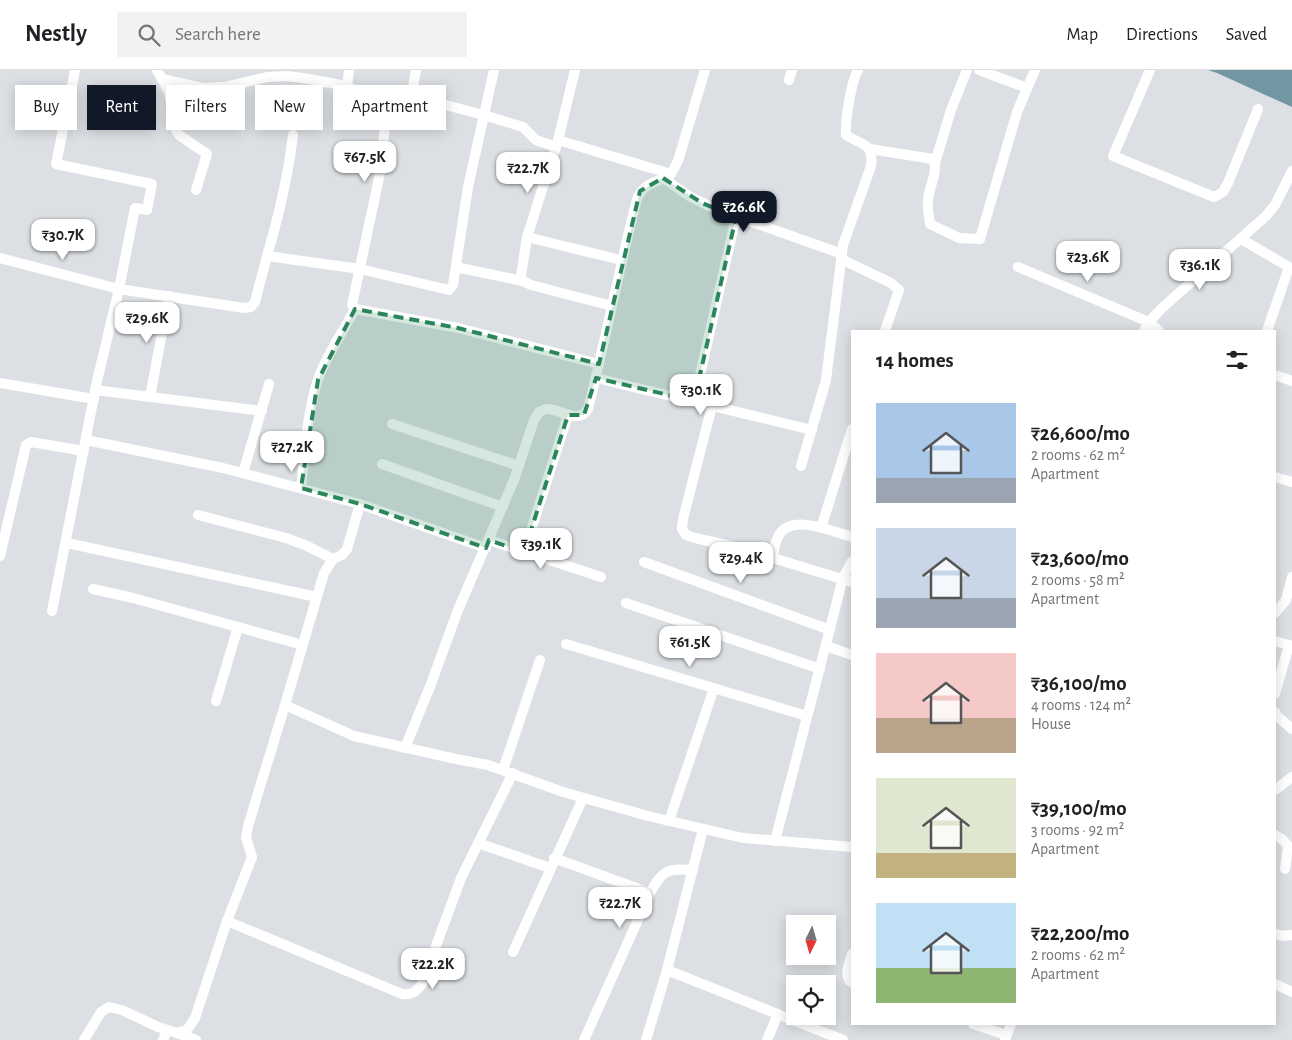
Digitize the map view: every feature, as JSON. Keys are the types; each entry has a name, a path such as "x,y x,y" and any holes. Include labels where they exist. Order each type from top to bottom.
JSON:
{"street":[{"path":"52,611 67,543 94,395 119,289 135,208 147,210 152,184 56,164 75,70"},
{"path":"347,85 349,70"},
{"path":"413,85 416,70"},
{"path":"267,256 360,269 449,290 453,284 468,187 494,70"},
{"path":"523,281 521,276 527,238 557,144 575,70"},
{"path":"405,748 458,610 503,507 534,420 539,412 547,409 579,417 584,415 588,409 621,260 640,191 645,186 667,176 678,161 705,70"},
{"path":"858,70 845,126 846,135 870,149 933,159 935,163"},
{"path":"967,70 951,110 935,163 928,200 930,224 959,238 980,239 1017,112 1035,70"},
{"path":"979,70 1027,88"},
{"path":"1150,70 1113,156 1214,197 1223,192 1228,184 1258,109"},
{"path":"160,75 203,88 224,87 276,73 341,85"},
{"path":"160,75 172,103 176,130 179,135 207,154 196,190"},
{"path":"446,105 523,127 536,140 557,144 667,176 702,203 841,257 891,283 898,290 885,330"},
{"path":"355,309 352,305 380,173 385,130"},
{"path":"0,258 119,289 244,308 251,307 255,302 280,213 288,175 293,135"},
{"path":"801,466 826,380 841,257 845,239 871,166 873,155 870,149"},
{"path":"1018,266 1146,327 1162,308 1266,216 1275,205 1292,171"},
{"path":"694,402 736,217"},
{"path":"527,238 621,260"},
{"path":"1241,239 1289,267 1267,330"},
{"path":"456,267 523,281 612,306"},
{"path":"150,397 169,296"},
{"path":"355,309 458,328 599,364"},
{"path":"301,488 309,424 318,380 328,355 355,309"},
{"path":"1276,375 1292,381"},
{"path":"596,378 812,430"},
{"path":"0,383 94,395 150,397 262,411"},
{"path":"243,473 270,384"},
{"path":"712,406 683,519 682,528 686,535 740,548 848,580"},
{"path":"524,552 568,414"},
{"path":"392,424 519,466"},
{"path":"820,528 851,432"},
{"path":"0,556 26,445 31,442 85,445 243,473 360,504 488,544 524,552 601,577"},
{"path":"382,464 503,507"},
{"path":"1276,476 1292,482"},
{"path":"163,1040 172,1032 187,1030 195,1018 227,921 252,857 246,838 248,826 324,573 333,559 342,555 347,549 360,504"},
{"path":"198,515 286,538 333,559"},
{"path":"772,558 779,535 785,528 798,524 807,524 851,537"},
{"path":"67,543 317,597"},
{"path":"644,562 830,630"},
{"path":"775,841 830,630 848,580 851,566"},
{"path":"1276,612 1286,600 1292,576"},
{"path":"93,589 133,598 303,645"},
{"path":"626,602 820,669"},
{"path":"216,700 238,627"},
{"path":"1276,641 1289,645 1276,690"},
{"path":"566,644 807,716"},
{"path":"826,646 851,655"},
{"path":"227,921 402,994 409,995 416,992 422,984 461,878 508,771 540,660"},
{"path":"669,821 714,688"},
{"path":"285,705 354,736 456,760 488,765 583,798 669,821 743,838 851,847"},
{"path":"1276,715 1292,729"},
{"path":"1276,789 1292,777"},
{"path":"513,952 583,798"},
{"path":"646,1040 667,970 703,829"},
{"path":"1276,836 1288,846 1285,869"},
{"path":"478,843 650,893"},
{"path":"584,1040 658,879 665,872 674,868 694,870"},
{"path":"1276,934 1284,936 1292,934"},
{"path":"851,958 847,973 848,980 851,982"},
{"path":"667,970 843,1040"},
{"path":"1276,984 1292,992"},
{"path":"84,1040 101,1012 110,1007 196,1040"},
{"path":"767,1040 778,1014"},
{"path":"975,1025 1006,1038 1011,1025"}],"highlighted area":[{"path":"663,178 702,203 736,217 694,401 596,378 584,415 568,415 524,552 489,540 486,548 360,504 301,488 318,380 355,309 458,328 599,364 640,191"}],"water":[{"path":"1208,70 1292,70 1292,107 1217,73"}]}
